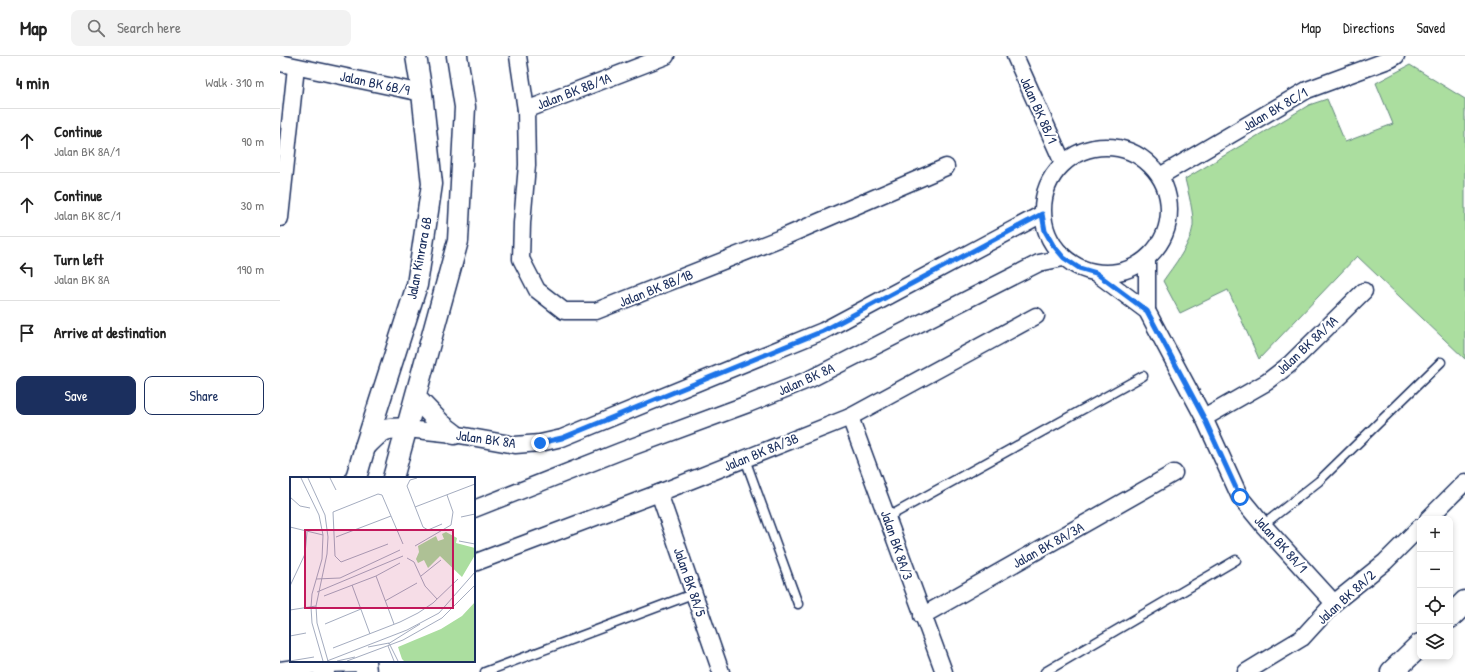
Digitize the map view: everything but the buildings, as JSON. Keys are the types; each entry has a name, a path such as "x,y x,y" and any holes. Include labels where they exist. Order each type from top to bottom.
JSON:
{"main road":[{"path":"1453,614 1465,602"},
{"path":"1392,672 1417,648"}],"street":[{"name":"Jalan Kinrara 6B","path":"356,477 417,285 432,184 422,93 416,56"},
{"path":"393,477 458,240 465,107 457,56"},
{"path":"518,56 526,110"},
{"name":"Jalan BK 8B/1A","path":"526,110 666,56"},
{"name":"Jalan BK 8B/1","path":"1015,56 1063,163"},
{"name":"Jalan BK 8C/1","path":"1160,176 1307,90 1396,56"},
{"name":"Jalan BK 6B/9","path":"280,63 422,93"},
{"path":"280,218 296,67"},
{"name":"Jalan BK 8B/1B","path":"526,110 527,165 522,222 521,260 537,290 564,310 596,311 786,236 946,167"},
{"path":"1115,147 1141,157 1160,176 1168,193 1170,211 1167,229 1159,245 1147,259 1132,269 1114,273 1096,273 1079,268 1064,258 1053,245 1045,231 1042,214 1046,187 1053,174 1063,163 1087,149 1115,147"},
{"name":"Jalan BK 8A","path":"407,428 454,434 515,445 540,443 562,438 823,331 1042,214"},
{"name":"Jalan BK 8A","path":"475,509 810,379 1039,263 1064,258"},
{"name":"Jalan BK 8A/1","path":"1147,259 1147,311"},
{"name":"Jalan BK 8A/1","path":"1096,273 1147,311 1204,418 1240,497 1263,525 1334,604"},
{"name":"Jalan BK 8A/1A","path":"1204,418 1267,382 1290,364 1364,291"},
{"name":"Jalan BK 8A/3B","path":"475,563 658,493 850,417 1036,316"},
{"path":"416,398 441,424 454,434"},
{"name":"Jalan BK 8A/3","path":"850,417 888,517 922,616 944,672"},
{"path":"365,446 378,433 384,430 393,428 407,428"},
{"name":"Jalan BK 8A/3A","path":"922,616 1174,473"},
{"path":"1431,516 1465,482"},
{"name":"Jalan BK 8A/5","path":"658,493 695,593 721,672"},
{"name":"Jalan BK 8A/2","path":"1246,672 1302,638 1334,604 1385,562 1417,530"},
{"path":"280,670 324,666 365,665"}],"lane":[{"path":"1263,525 1319,480 1441,362"},
{"path":"888,517 1143,376"},
{"path":"745,459 798,604"},
{"path":"1045,672 1236,560"},
{"path":"485,672 695,593"}],"green space":[{"path":"1410,65 1465,99 1465,359 1357,256 1259,359 1228,290 1180,313 1163,281 1177,262 1189,241 1193,226 1192,209 1185,179 1309,105 1327,99 1345,142 1393,124 1376,83"}],"route":[{"path":"540,443 562,438 823,331 1042,214 1045,231 1053,245 1064,258 1079,268 1096,273 1147,311 1204,418 1240,497"}]}
